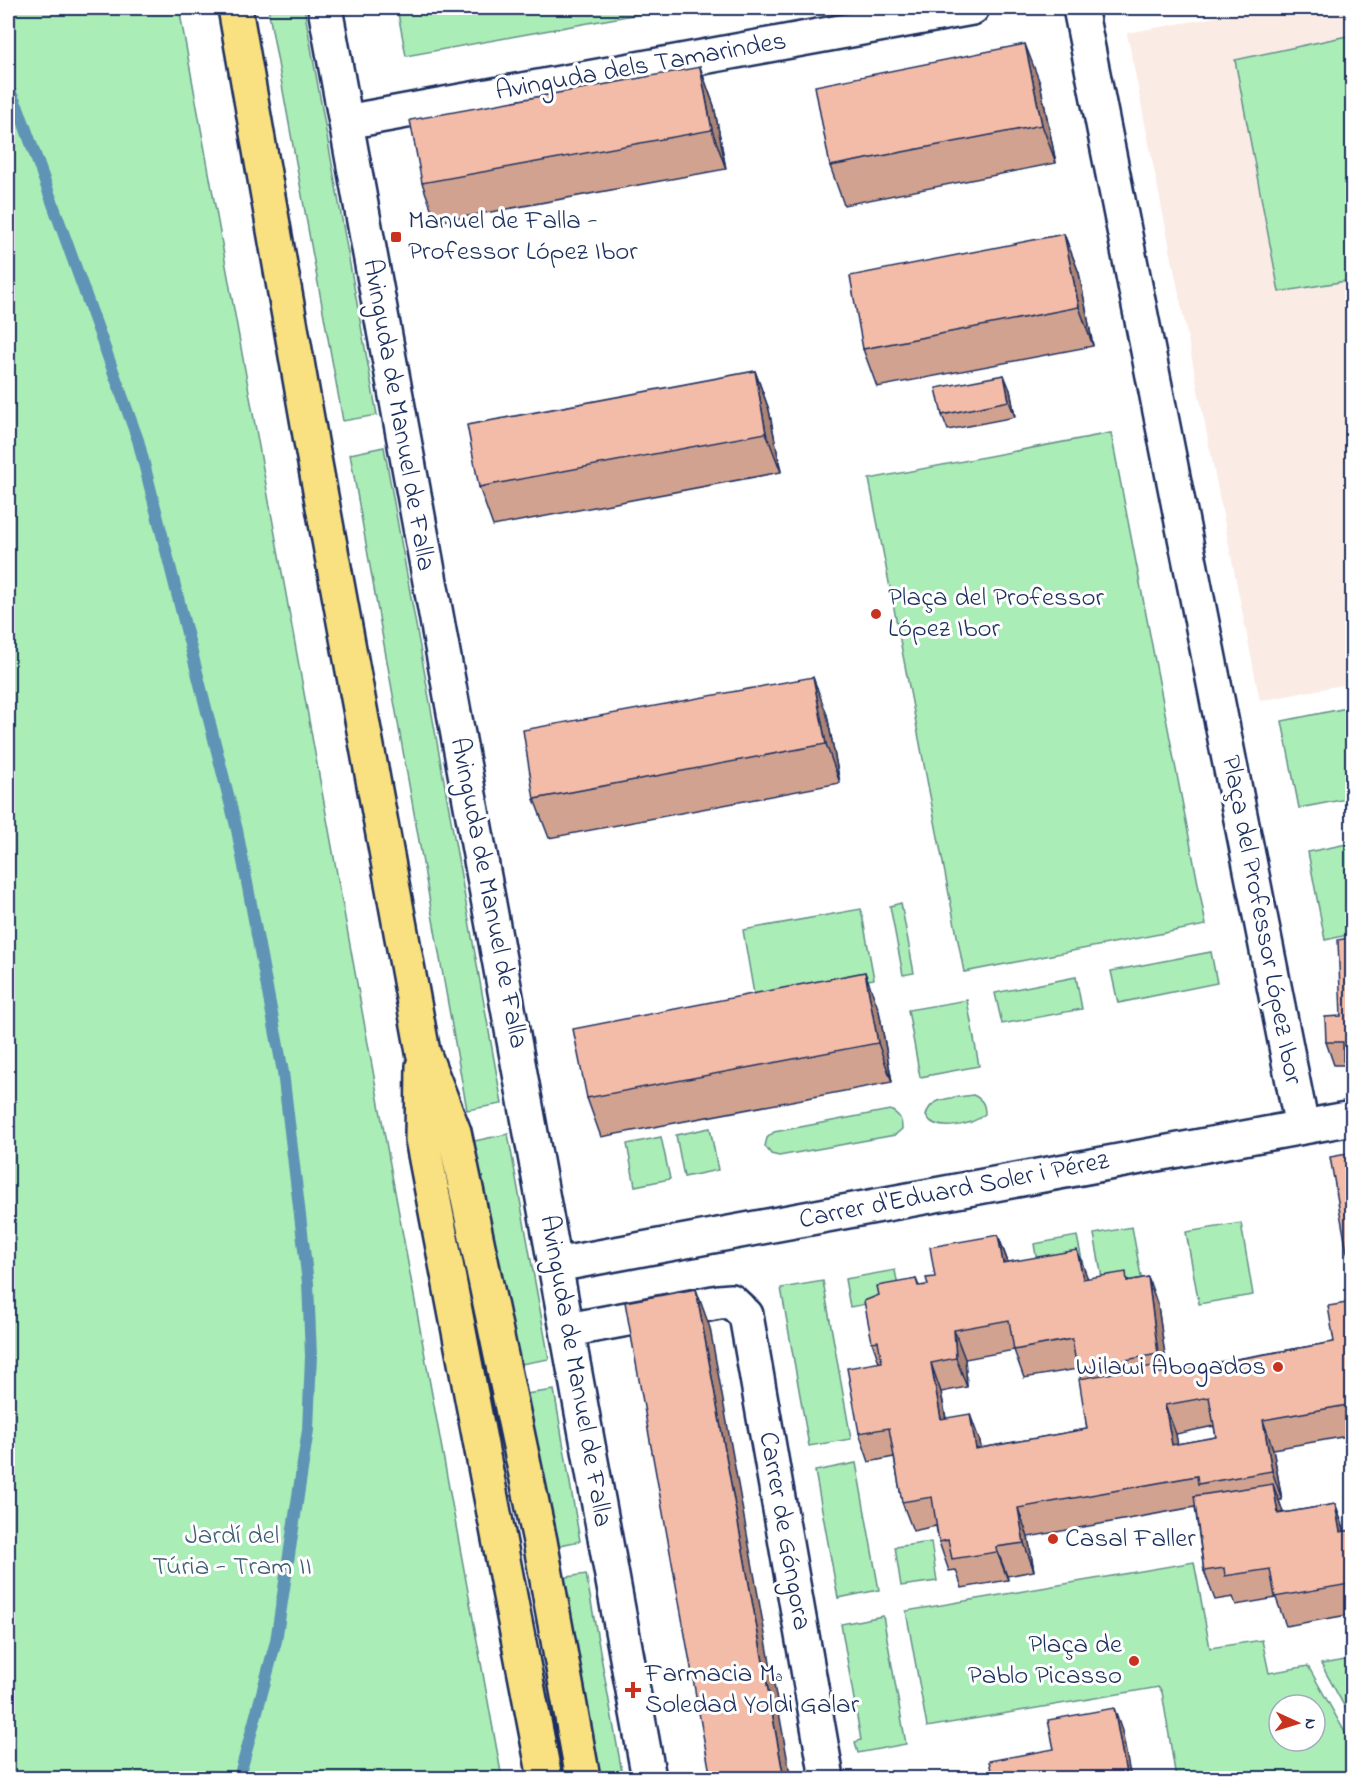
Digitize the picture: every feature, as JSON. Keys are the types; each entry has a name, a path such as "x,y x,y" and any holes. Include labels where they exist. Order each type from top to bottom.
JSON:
{"main road":[{"path":"235,8 312,447 423,1052 454,1132 540,1541 583,1779"},
{"path":"423,1052 422,1139 544,1779"}],"street":[{"name":"Avinguda de Manuel de Falla","path":"325,8 391,382 556,1265 649,1779"},
{"name":"Avinguda dels Tamarindes","path":"346,123 972,8"},
{"name":"Plaça del Professor López Ibor","path":"1080,8 1302,1127"},
{"name":"Carrer d'Eduard Soler i Pérez","path":"556,1265 1353,1118"},
{"name":"Carrer de Góngora","path":"568,1330 719,1302 731,1301 746,1315 827,1779"}],"shaded area":[{"path":"1266,8 1352,8 1352,683 1260,701 1127,33"}],"green space":[{"name":"Jardí del Túria - Tram II","path":"8,8 179,8 502,1778 8,1778"},
{"path":"268,8 304,8 377,415 343,421"},
{"path":"397,8 672,8 406,56"},
{"path":"1352,35 1352,280 1279,292 1235,60"},
{"path":"1111,433 1206,925 964,972 869,479"},
{"path":"384,447 502,1104 467,1110 350,454"},
{"path":"1352,707 1352,798 1299,808 1282,721"},
{"path":"1352,843 1352,934 1325,940 1308,852"},
{"path":"901,903 914,973 903,975 890,906"},
{"path":"861,909 874,979 755,1000 743,930"},
{"path":"1211,952 1217,983 1118,1003 1111,971"},
{"path":"1076,977 1082,1009 1002,1024 995,993"},
{"path":"967,1000 979,1066 920,1077 908,1010"},
{"path":"973,1095 982,1102 985,1114 971,1122 954,1126 937,1125 926,1116 928,1109 938,1101"},
{"path":"890,1110 898,1115 901,1122 902,1129 895,1135 779,1156 771,1154 765,1146 767,1138 774,1132"},
{"path":"710,1128 718,1170 684,1177 676,1135"},
{"path":"508,1134 549,1359 516,1365 474,1141"},
{"path":"661,1137 670,1179 635,1186 627,1144"},
{"path":"1241,1223 1253,1295 1199,1304 1186,1232"},
{"path":"1132,1227 1142,1282 1104,1289 1094,1234"},
{"path":"1077,1236 1083,1265 1039,1273 1034,1244"},
{"path":"895,1270 900,1298 850,1307 845,1279"},
{"path":"823,1281 851,1439 809,1446 781,1288"},
{"path":"554,1390 580,1541 555,1546 519,1395"},
{"path":"856,1463 879,1590 838,1598 815,1471"},
{"path":"931,1542 937,1581 901,1586 895,1547"},
{"path":"1194,1562 1210,1648 1262,1640 1269,1673 1308,1666 1323,1693 1267,1693 1267,1753 1327,1753 1327,1700 1352,1745 1352,1778 1176,1778 1162,1692 1159,1687 927,1727 906,1611"},
{"path":"586,1574 623,1778 596,1778 560,1578"},
{"path":"883,1616 906,1744 858,1753 855,1742 861,1740 841,1624"},
{"path":"1352,1659 1352,1720 1321,1664"}],"building":[{"path":"1025,44 1042,125 830,166 815,86"},
{"path":"700,67 712,130 422,183 410,120"},
{"path":"1064,234 1079,307 863,349 850,276"},
{"path":"755,371 766,433 479,487 467,425"},
{"path":"1004,375 1009,401 942,415 936,388"},
{"path":"813,677 826,744 534,799 523,730"},
{"path":"1353,937 1353,1060 1343,1061 1343,1042 1326,1042 1325,1017 1341,1016 1338,940"},
{"path":"865,972 878,1043 587,1098 573,1029"},
{"path":"1353,1153 1353,1251 1347,1252 1330,1157"},
{"path":"998,1235 1003,1263 1077,1250 1083,1279 1126,1272 1127,1281 1148,1277 1158,1354 1077,1369 1072,1339 1014,1350 1009,1320 954,1330 956,1358 931,1363 941,1419 970,1414 976,1449 1087,1429 1079,1379 1153,1366 1154,1374 1334,1342 1328,1306 1353,1302 1353,1404 1263,1420 1272,1471 1198,1484 1197,1476 1018,1508 1024,1543 996,1547 997,1552 952,1559 948,1540 939,1542 932,1497 902,1502 889,1428 859,1433 847,1368 882,1362 878,1341 872,1342 864,1301 879,1295 877,1286 916,1279 918,1286 928,1285 926,1278 935,1277 930,1247","holes":["1209,1397 1216,1437 1172,1445 1165,1405"]},
{"path":"696,1289 784,1779 711,1779 625,1302"},
{"path":"1273,1484 1278,1514 1335,1504 1340,1532 1353,1530 1353,1603 1349,1584 1275,1597 1270,1569 1225,1576 1224,1568 1204,1571 1194,1496"},
{"path":"1114,1708 1127,1779 993,1779 989,1761 1054,1749 1048,1720"}],"waterway":[{"path":"8,87 19,110 138,440 237,830 283,1072 308,1283 311,1356 308,1430 276,1641 239,1778"}],"place":[{"name":"Manuel de Falla - Professor López Ibor","path":"396,237"},
{"name":"Plaça del Professor López Ibor","path":"876,614"},
{"name":"Wilawi Abogados","path":"1278,1367"},
{"name":"Casal Faller","path":"1053,1539"},
{"name":"Plaça de Pablo Picasso","path":"1134,1661"},
{"name":"Farmacia Mª Soledad Yoldi Galar","path":"633,1690"}]}
